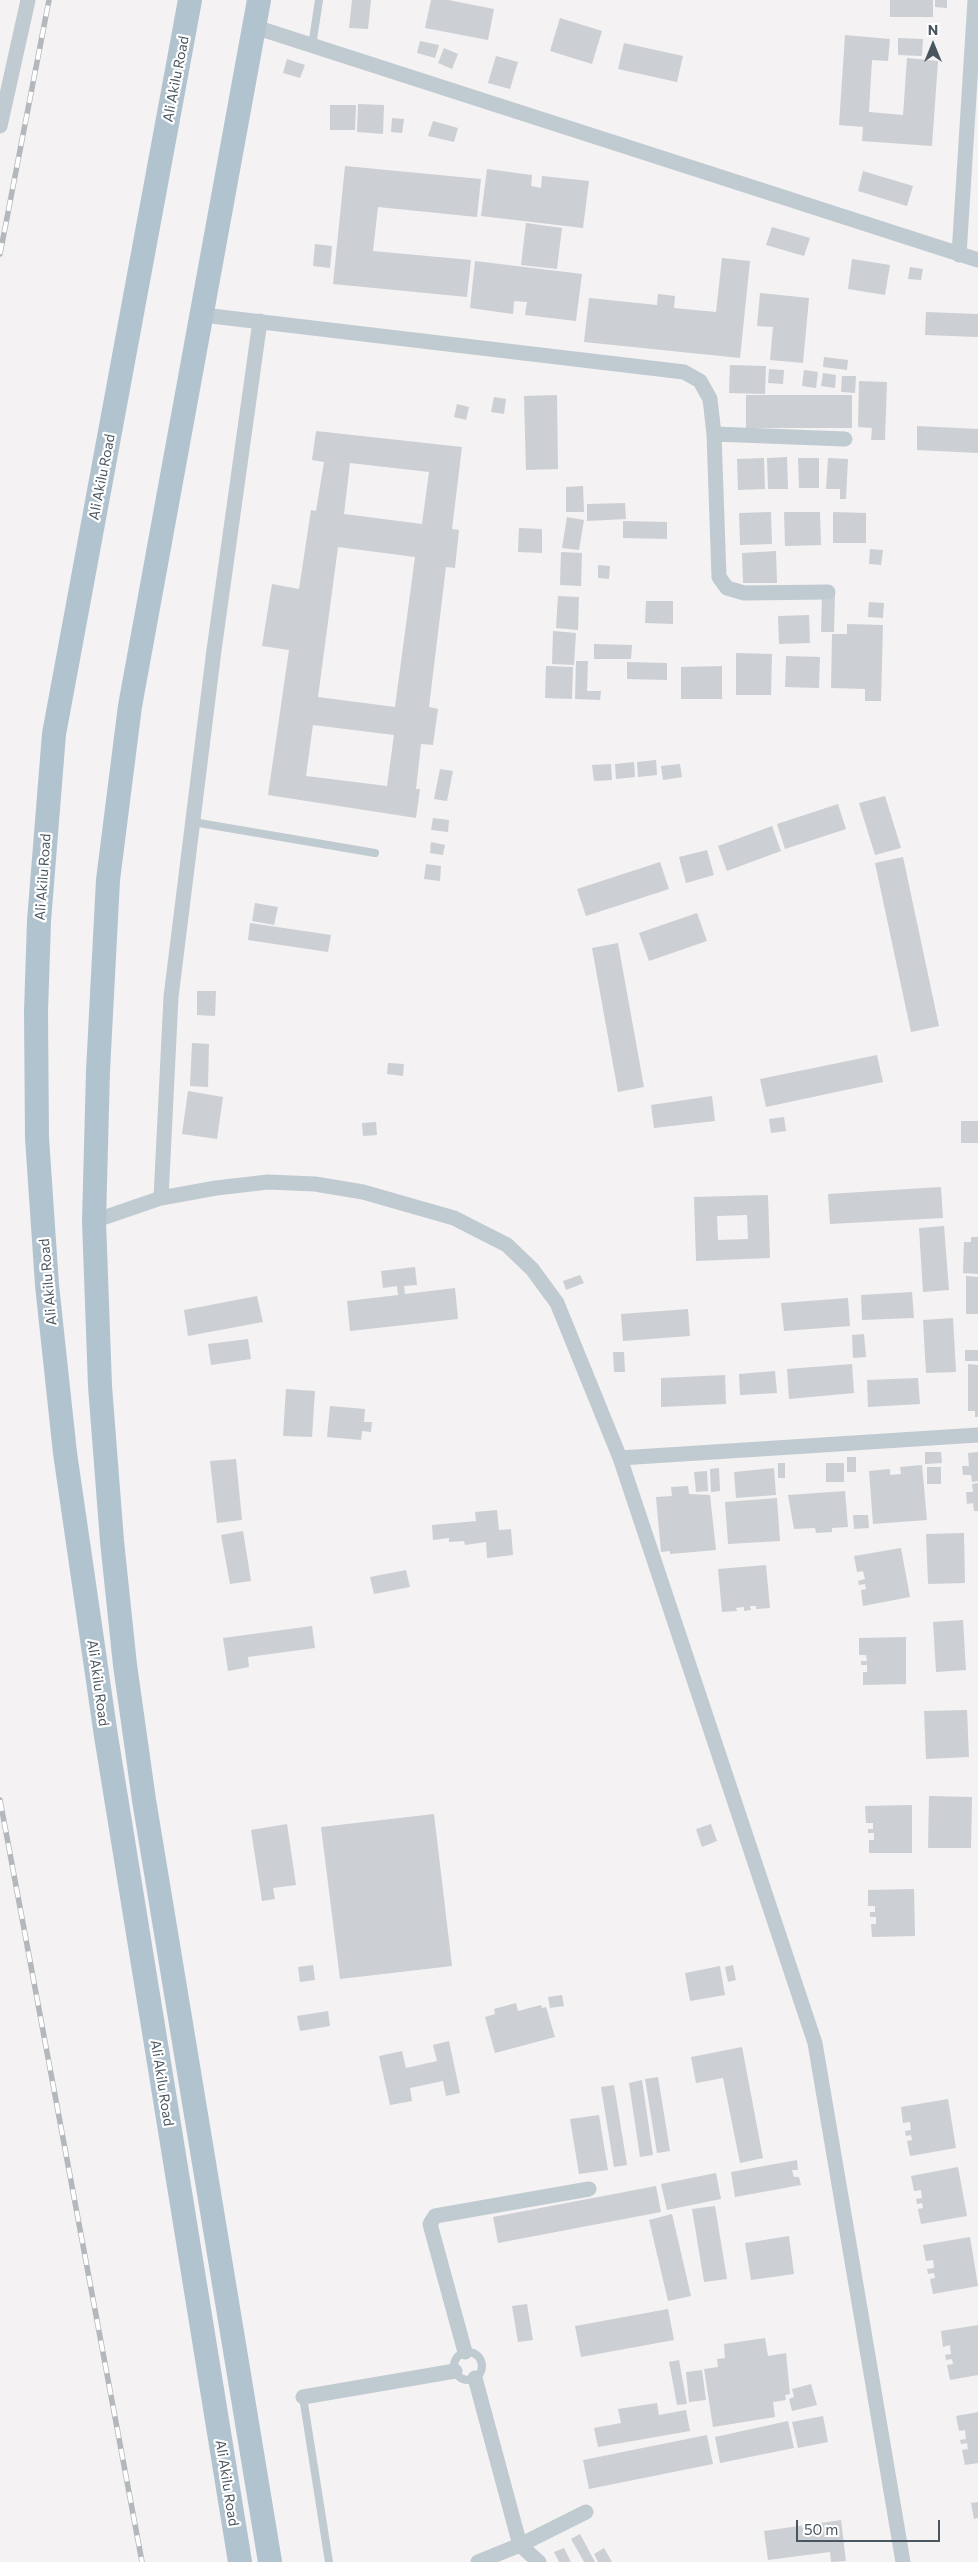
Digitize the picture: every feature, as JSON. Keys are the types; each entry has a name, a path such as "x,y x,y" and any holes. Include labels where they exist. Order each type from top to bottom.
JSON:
{"main road":[{"name":"Ali Akilu Road","path":"190,0 54,734 40,921 36,1012 37,1138 47,1285 67,1473 106,1736 240,2562"},
{"name":"Ali Akilu Road","path":"259,0 203,315 130,706 110,870 98,1071 94,1221 100,1386 112,1541 125,1664 144,1800 270,2562"}],"street":[{"path":"0,126 28,0"},
{"path":"959,255 973,124 975,0"},
{"path":"255,27 978,260"},
{"path":"203,315 684,372 700,381 710,399 714,434 719,578 727,588 744,593 828,592"},
{"path":"161,1198 171,998 214,650 260,321"},
{"path":"714,434 845,439"},
{"path":"94,1221 161,1198 216,1188 268,1182 315,1184 363,1192 454,1218 507,1245 532,1269 557,1303 620,1458 815,2043 904,2562"},
{"path":"620,1458 978,1435"},
{"path":"466,2352 430,2224 435,2216 589,2189"},
{"path":"303,2397 455,2370"},
{"path":"474,2378 520,2545 539,2562"},
{"path":"478,2562 520,2545 586,2512"}],"lane":[{"path":"312,46 319,0"},
{"path":"193,822 375,853"},
{"path":"466,2352 473,2353 480,2358 482,2365 480,2373 474,2378 467,2380 460,2377 455,2370 454,2363 458,2356 466,2352"},
{"path":"303,2397 328,2562"}],"building":[{"path":"352,0 371,0 368,29 349,28"},
{"path":"431,0 448,0 494,9 488,40 425,28"},
{"path":"890,0 933,0 933,17 890,17"},
{"path":"935,0 947,0 947,8 935,7"},
{"path":"560,18 602,31 592,64 550,51"},
{"path":"845,35 890,39 888,61 872,60 869,112 903,115 907,58 938,61 932,146 862,141 863,127 839,125"},
{"path":"898,38 923,39 922,56 898,55"},
{"path":"420,41 439,45 435,58 417,53"},
{"path":"624,43 683,56 677,82 618,69"},
{"path":"444,48 458,54 452,69 438,63"},
{"path":"496,56 518,62 510,89 488,83"},
{"path":"287,59 305,65 300,78 283,73"},
{"path":"358,104 384,105 383,134 357,132"},
{"path":"330,105 356,105 355,130 330,130"},
{"path":"392,118 404,119 402,133 391,132"},
{"path":"433,121 458,128 454,142 428,136"},
{"path":"345,166 481,179 477,217 378,207 373,251 471,260 467,297 333,284"},
{"path":"487,169 532,175 531,186 541,188 542,176 589,181 583,228 481,216"},
{"path":"863,171 913,186 907,206 858,191"},
{"path":"526,223 562,228 557,269 521,265"},
{"path":"772,227 810,238 804,256 766,245"},
{"path":"315,244 332,246 330,268 313,266"},
{"path":"722,258 750,261 740,358 584,342 589,298 657,305 658,294 675,296 674,308 716,312"},
{"path":"852,259 890,265 885,295 848,289"},
{"path":"475,261 582,274 576,321 525,315 527,302 514,301 513,314 470,308"},
{"path":"910,267 923,269 921,280 908,279"},
{"path":"760,293 809,298 803,363 770,360 773,327 757,326"},
{"path":"926,312 978,314 978,337 925,335"},
{"path":"824,357 848,360 847,370 823,367"},
{"path":"730,365 766,366 765,394 729,393"},
{"path":"769,369 784,370 783,384 768,383"},
{"path":"804,370 818,372 816,388 802,386"},
{"path":"823,373 836,375 835,388 821,386"},
{"path":"842,376 856,376 855,393 841,392"},
{"path":"859,381 887,382 885,440 871,440 872,428 858,427"},
{"path":"557,395 558,469 526,470 524,396"},
{"path":"746,395 852,395 852,428 746,428"},
{"path":"494,397 506,399 504,414 491,412"},
{"path":"457,404 469,407 466,420 454,417"},
{"path":"917,426 978,429 978,453 917,450"},
{"path":"316,431 462,447 452,529 459,530 455,568 446,567 429,707 438,709 433,745 421,744 416,789 420,789 416,818 268,795 289,650 262,646 272,584 299,589 311,510 316,511 324,462 312,460","holes":["350,463 429,472 422,524 344,514","338,547 415,557 395,707 318,697","313,725 394,735 387,786 306,776"]},
{"path":"787,457 788,489 768,489 767,458"},
{"path":"764,458 765,489 738,490 737,459"},
{"path":"798,458 819,458 819,488 799,488"},
{"path":"828,458 848,459 846,499 840,499 840,489 826,489"},
{"path":"583,486 584,512 566,512 566,487"},
{"path":"625,503 626,519 587,521 587,504"},
{"path":"771,512 772,544 740,545 739,513"},
{"path":"784,512 820,512 821,545 785,546"},
{"path":"833,512 866,513 866,543 833,543"},
{"path":"567,517 584,520 579,550 562,548"},
{"path":"623,521 667,522 667,539 623,538"},
{"path":"519,528 542,529 542,553 518,552"},
{"path":"870,549 883,550 881,565 869,564"},
{"path":"776,551 777,583 743,583 742,553"},
{"path":"561,552 582,553 581,586 560,585"},
{"path":"598,565 610,566 609,579 598,578"},
{"path":"822,595 835,595 834,632 821,632"},
{"path":"558,596 579,597 578,630 556,628"},
{"path":"646,601 673,601 673,624 645,623"},
{"path":"869,602 884,603 883,618 868,617"},
{"path":"809,615 810,643 779,644 778,616"},
{"path":"847,624 883,625 881,701 865,701 865,689 831,688 832,634 847,634"},
{"path":"553,631 576,633 574,665 552,664"},
{"path":"594,644 632,645 631,659 594,659"},
{"path":"736,653 772,654 771,695 736,695"},
{"path":"786,656 820,657 819,688 785,687"},
{"path":"576,661 588,661 587,691 601,691 600,700 575,699"},
{"path":"627,662 667,663 667,680 627,679"},
{"path":"546,666 573,667 572,699 545,698"},
{"path":"722,666 722,699 681,699 681,667"},
{"path":"656,760 657,775 638,777 637,762"},
{"path":"634,762 635,777 616,779 615,764"},
{"path":"611,764 612,780 594,781 592,765"},
{"path":"680,764 682,777 663,780 661,766"},
{"path":"440,769 453,771 447,801 434,799"},
{"path":"885,796 901,848 875,855 859,803"},
{"path":"838,804 846,829 785,849 777,824"},
{"path":"433,818 449,820 448,832 431,830"},
{"path":"772,826 781,851 727,871 718,846"},
{"path":"431,842 445,845 443,855 430,853"},
{"path":"707,850 714,875 686,883 679,857"},
{"path":"903,857 939,1026 911,1032 875,863"},
{"path":"660,862 669,889 586,916 577,889"},
{"path":"426,864 441,866 440,881 424,879"},
{"path":"255,903 278,907 274,925 252,921"},
{"path":"697,913 707,941 649,961 639,933"},
{"path":"250,923 331,935 328,952 248,940"},
{"path":"618,943 644,1087 618,1092 592,948"},
{"path":"197,991 216,991 215,1016 197,1015"},
{"path":"192,1043 209,1044 208,1087 190,1086"},
{"path":"877,1055 883,1082 766,1107 760,1079"},
{"path":"388,1063 404,1064 403,1076 387,1074"},
{"path":"188,1091 223,1097 217,1139 182,1134"},
{"path":"712,1096 715,1121 654,1128 651,1105"},
{"path":"784,1117 786,1131 771,1133 769,1119"},
{"path":"961,1121 978,1121 978,1143 961,1143"},
{"path":"376,1122 377,1135 363,1136 362,1123"},
{"path":"941,1187 943,1218 830,1224 828,1194"},
{"path":"768,1195 770,1258 696,1261 694,1197","holes":["747,1215 748,1239 718,1240 717,1216"]},
{"path":"944,1226 949,1290 923,1292 919,1228"},
{"path":"971,1237 978,1237 978,1274 963,1273 964,1242 971,1242"},
{"path":"415,1267 417,1285 404,1286 405,1294 455,1288 458,1319 350,1331 347,1301 398,1295 397,1286 383,1288 381,1271"},
{"path":"580,1275 584,1283 566,1290 563,1281"},
{"path":"966,1276 978,1277 978,1314 966,1314"},
{"path":"912,1292 914,1318 862,1320 861,1295"},
{"path":"257,1296 263,1322 188,1336 184,1310"},
{"path":"848,1298 850,1326 784,1331 781,1303"},
{"path":"688,1309 690,1336 623,1341 621,1314"},
{"path":"953,1318 956,1372 926,1373 923,1320"},
{"path":"864,1334 866,1357 853,1358 852,1335"},
{"path":"248,1339 251,1359 211,1365 208,1344"},
{"path":"965,1350 978,1350 978,1361 965,1361"},
{"path":"613,1352 624,1352 625,1372 614,1372"},
{"path":"852,1364 854,1393 789,1399 787,1369"},
{"path":"968,1364 978,1365 978,1417 975,1417 975,1411 968,1411"},
{"path":"775,1371 777,1393 740,1395 739,1374"},
{"path":"725,1375 726,1404 661,1407 661,1378"},
{"path":"918,1378 920,1404 868,1407 867,1380"},
{"path":"286,1389 315,1391 312,1437 283,1436"},
{"path":"330,1406 365,1409 364,1422 372,1422 371,1432 362,1431 361,1440 327,1437"},
{"path":"925,1452 941,1452 942,1463 925,1464"},
{"path":"978,1452 978,1481 972,1482 971,1475 963,1475 962,1466 969,1466 968,1453"},
{"path":"847,1457 856,1457 856,1472 847,1472"},
{"path":"236,1459 242,1520 217,1523 210,1461"},
{"path":"778,1463 785,1463 785,1478 778,1478"},
{"path":"826,1463 844,1463 844,1482 826,1482"},
{"path":"922,1465 927,1520 873,1524 869,1471 890,1469 890,1475 901,1474 900,1467"},
{"path":"927,1467 941,1467 941,1484 927,1484"},
{"path":"719,1468 720,1491 711,1492 710,1469"},
{"path":"774,1468 776,1495 736,1498 734,1472"},
{"path":"707,1471 708,1491 696,1492 694,1472"},
{"path":"978,1483 978,1511 974,1511 973,1503 967,1504 966,1492 973,1492 972,1484"},
{"path":"688,1486 689,1494 710,1495 716,1550 670,1554 670,1551 661,1552 656,1497 672,1496 671,1487"},
{"path":"845,1491 848,1527 832,1528 832,1532 816,1533 815,1528 794,1529 788,1495"},
{"path":"777,1498 780,1541 728,1544 725,1502"},
{"path":"497,1510 499,1530 511,1529 513,1555 487,1558 486,1542 465,1545 464,1541 449,1542 449,1538 433,1540 432,1525 476,1521 475,1512"},
{"path":"853,1515 868,1515 869,1528 854,1529"},
{"path":"243,1531 251,1581 230,1584 221,1535"},
{"path":"964,1533 965,1583 928,1584 926,1534"},
{"path":"901,1548 910,1597 863,1606 861,1590 866,1589 865,1584 859,1585 858,1581 865,1579 863,1571 857,1572 854,1556"},
{"path":"766,1565 770,1608 756,1609 756,1606 750,1606 751,1610 744,1611 744,1607 736,1608 737,1611 722,1612 718,1569"},
{"path":"406,1570 410,1587 374,1594 370,1577"},
{"path":"963,1620 966,1670 936,1672 933,1622"},
{"path":"312,1626 315,1648 248,1657 249,1667 228,1671 223,1638"},
{"path":"906,1637 906,1684 863,1685 863,1672 867,1672 867,1665 861,1665 861,1661 867,1661 866,1655 859,1655 859,1638"},
{"path":"967,1710 969,1757 926,1759 924,1711"},
{"path":"929,1796 972,1797 971,1848 928,1848"},
{"path":"912,1805 912,1853 869,1853 869,1840 874,1840 874,1833 868,1833 868,1829 873,1829 873,1823 866,1823 865,1806"},
{"path":"434,1814 452,1966 340,1979 321,1827"},
{"path":"287,1824 296,1885 273,1888 275,1899 262,1901 251,1830"},
{"path":"711,1824 717,1841 702,1847 696,1829"},
{"path":"914,1889 915,1936 872,1937 871,1924 876,1924 876,1917 870,1917 870,1912 875,1912 875,1906 868,1906 868,1890"},
{"path":"313,1965 315,1980 300,1982 298,1967"},
{"path":"733,1965 736,1980 728,1982 725,1967"},
{"path":"720,1966 725,1995 690,2001 685,1973"},
{"path":"562,1995 564,2006 550,2008 548,1997"},
{"path":"516,2003 518,2011 541,2005 542,2008 546,2007 555,2037 495,2053 485,2017 495,2014 494,2009"},
{"path":"328,2011 330,2026 300,2031 297,2016"},
{"path":"449,2041 460,2093 446,2096 443,2081 410,2088 412,2101 390,2105 379,2056 402,2051 406,2068 437,2061 433,2045"},
{"path":"742,2047 763,2158 740,2163 723,2078 696,2083 691,2057"},
{"path":"658,2077 670,2151 657,2153 645,2079"},
{"path":"642,2080 653,2155 640,2157 629,2083"},
{"path":"614,2085 627,2165 614,2167 601,2087"},
{"path":"948,2099 956,2148 910,2156 907,2141 912,2140 911,2135 906,2136 905,2131 911,2130 910,2122 903,2123 901,2107"},
{"path":"599,2115 608,2170 579,2174 570,2119"},
{"path":"797,2160 798,2170 792,2170 794,2177 799,2177 801,2185 735,2197 731,2172"},
{"path":"958,2167 967,2216 921,2224 918,2209 923,2208 922,2203 917,2204 916,2199 922,2198 921,2190 914,2191 911,2176"},
{"path":"716,2173 721,2199 667,2210 661,2184"},
{"path":"656,2186 661,2212 498,2243 493,2217"},
{"path":"715,2206 727,2279 704,2282 692,2209"},
{"path":"672,2214 691,2296 668,2301 649,2220"},
{"path":"789,2236 794,2274 751,2280 745,2243"},
{"path":"970,2237 978,2286 933,2294 930,2279 935,2278 934,2273 928,2274 927,2269 934,2268 933,2260 926,2261 923,2245"},
{"path":"527,2304 533,2340 518,2342 512,2306"},
{"path":"668,2309 674,2340 581,2357 575,2326"},
{"path":"978,2325 978,2375 950,2380 947,2365 953,2364 952,2359 946,2360 945,2355 951,2354 950,2345 943,2347 941,2331"},
{"path":"765,2338 768,2356 786,2353 790,2394 785,2395 786,2400 773,2402 775,2417 713,2427 704,2369 718,2367 717,2359 725,2358 724,2344"},
{"path":"679,2360 687,2404 677,2405 669,2362"},
{"path":"702,2370 706,2400 689,2402 686,2372"},
{"path":"811,2384 817,2405 792,2411 789,2399 794,2397 792,2389"},
{"path":"657,2403 659,2415 686,2410 690,2431 598,2447 594,2428 621,2423 618,2409"},
{"path":"978,2412 978,2463 965,2465 962,2450 968,2449 967,2443 961,2444 960,2440 966,2439 965,2430 959,2431 956,2416"},
{"path":"823,2416 828,2442 798,2448 792,2422"},
{"path":"788,2421 794,2448 720,2463 715,2437"},
{"path":"707,2435 713,2464 589,2489 583,2460"},
{"path":"978,2502 978,2518 974,2519 971,2503"},
{"path":"841,2520 846,2561 831,2562 830,2552 768,2560 764,2531"},
{"path":"580,2534 595,2562 584,2562 571,2539"},
{"path":"564,2548 571,2562 559,2562 554,2552"},
{"path":"604,2548 612,2562 598,2562 594,2554"}],"railway":[{"path":"0,254 49,0"},
{"path":"0,1800 142,2562"}]}
